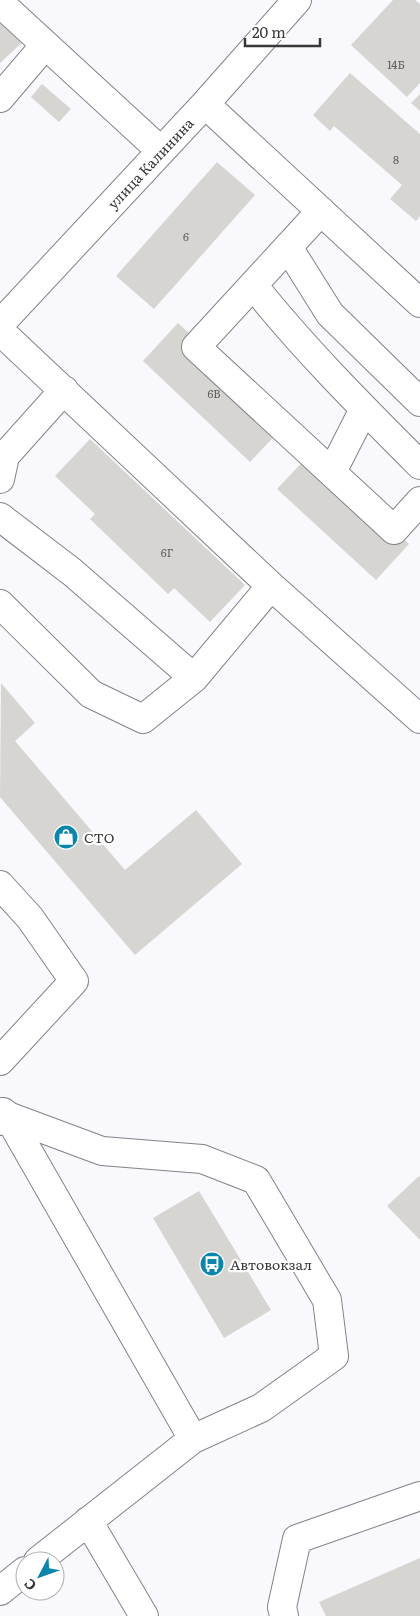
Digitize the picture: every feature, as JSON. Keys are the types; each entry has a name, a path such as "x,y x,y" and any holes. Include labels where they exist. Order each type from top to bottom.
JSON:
{"street":[{"name":"улица Калинина","path":"0,324 205,104 296,0"},
{"path":"0,4 161,151"},
{"path":"0,98 45,45"},
{"path":"205,104 420,303"},
{"path":"321,212 196,347 394,530 420,501"},
{"path":"288,247 330,314 420,402"},
{"path":"253,285 276,315 364,409 420,465"},
{"path":"0,331 271,586 420,719"},
{"path":"0,479 5,456 64,390"},
{"path":"332,472 364,409"},
{"path":"0,516 72,572 194,678"},
{"path":"0,604 91,694 143,719 194,678 271,586"},
{"path":"0,885 30,918 74,982 0,1061"},
{"path":"3,1115 193,1438"},
{"path":"3,1115 102,1151 202,1159 256,1180 327,1300 334,1356 261,1408 193,1438 50,1551"},
{"path":"284,1616 282,1607 297,1539 420,1496"},
{"path":"88,1521 144,1616"},
{"path":"0,1591 15,1579"}],"building":[{"path":"393,0 415,0 420,4 420,83 407,97 351,45"},
{"path":"8,16 28,37 0,63 0,24"},
{"path":"350,73 420,134 420,216 416,221 390,199 402,185 334,126 330,131 313,115"},
{"path":"42,84 71,109 59,122 31,97"},
{"path":"420,94 420,111 411,103"},
{"path":"217,162 255,195 154,309 116,276"},
{"path":"178,323 286,424 250,462 143,361"},
{"path":"90,439 245,585 210,622 174,588 168,594 90,519 95,514 55,476"},
{"path":"311,453 409,544 376,580 277,489"},
{"name":"СТО","path":"1,683 35,723 15,741 125,870 196,810 242,864 135,955 0,797"},
{"path":"420,1177 420,1240 387,1206"},
{"name":"Автовокзал","path":"199,1191 271,1310 224,1338 153,1218"},
{"path":"420,1558 420,1616 326,1616 319,1602"}],"place":[{"name":"СТО","path":"66,837"},
{"name":"Автовокзал","path":"212,1264"}]}
